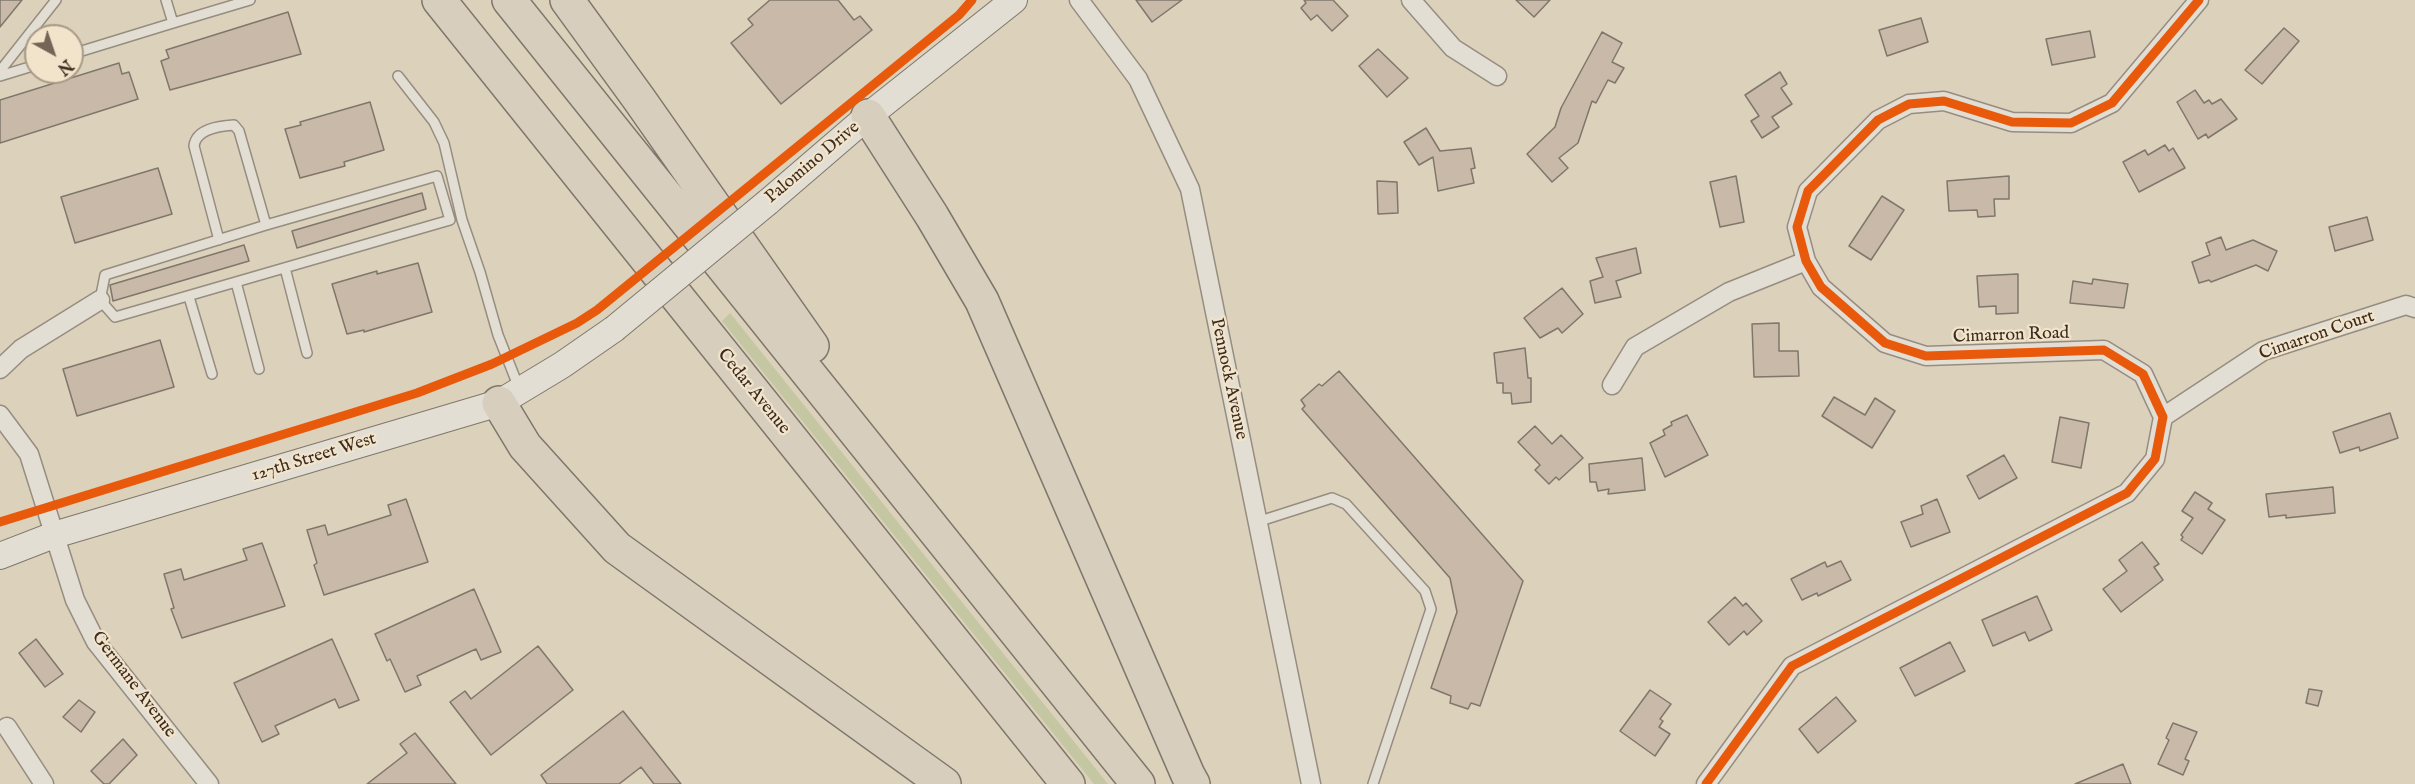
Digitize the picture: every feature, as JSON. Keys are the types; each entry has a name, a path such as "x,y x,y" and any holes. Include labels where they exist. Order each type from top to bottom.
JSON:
{"highway":[{"path":"432,0 474,45"},
{"name":"Cedar Avenue","path":"439,0 1068,784"},
{"path":"509,0 1137,784"},
{"path":"567,0 803,332 895,480"},
{"path":"868,116 932,216 982,301 1193,784"},
{"path":"510,397 525,446 616,548 944,784"}],"street":[{"name":"Palomino Drive","path":"614,329 868,116 1014,0"},
{"name":"Pennock Avenue","path":"1079,0 1138,79 1190,189 1311,784"},
{"path":"1411,0 1453,48 1497,76"},
{"name":"Cimarron Road","path":"2163,417 2143,374 2104,350 1926,356 1885,343 1821,287 1806,261 1797,227 1808,191 1878,120 1910,104 1944,101 2012,122 2071,123 2112,103 2199,0"},
{"path":"1612,385 1635,347 1729,292 1806,261"},
{"path":"0,369 21,349 100,300"},
{"name":"Cimarron Court","path":"2163,417 2263,351 2406,305 2415,308"},
{"name":"127th Street West","path":"0,556 54,535 510,397 614,329"},
{"name":"Germane Avenue","path":"0,415 29,454 75,600 96,642 209,784"},
{"path":"1706,784 1791,666 2127,493 2155,459 2163,417"},
{"path":"7,727 44,784"}],"lane":[{"path":"0,74 56,0"},
{"path":"165,0 173,23"},
{"path":"84,50 250,0"},
{"path":"0,74 24,68"},
{"path":"398,76 434,122 444,143 462,220 498,335 510,397"},
{"path":"219,240 194,146 195,138 200,133 234,125 239,131 266,225"},
{"path":"437,176 450,220 115,317 100,300 105,275 266,225 437,176"},
{"path":"285,268 307,352"},
{"path":"236,282 260,369"},
{"path":"189,297 212,374"},
{"path":"1257,522 1332,498 1346,504 1425,591 1431,609 1373,784"}],"green space":[{"path":"730,313 1108,784 1094,784 722,321"}],"building":[{"path":"0,0 22,0 0,27"},
{"path":"770,0 838,0 854,20 860,16 872,30 781,104 731,43 753,25 748,19"},
{"path":"1136,0 1182,0 1152,22"},
{"path":"1304,0 1333,0 1348,16 1332,31 1317,15 1311,20 1301,8 1306,3"},
{"path":"1516,0 1550,0 1534,17"},
{"path":"288,12 301,54 170,90 161,61 169,58 166,50"},
{"path":"1921,18 1928,42 1887,56 1879,30"},
{"path":"2284,28 2299,41 2262,84 2245,70"},
{"path":"2090,31 2095,57 2052,65 2046,39"},
{"path":"1602,32 1622,43 1612,62 1624,68 1615,83 1608,80 1596,103 1592,101 1578,143 1559,158 1568,168 1552,182 1527,154 1555,127 1561,108"},
{"path":"1378,49 1408,78 1387,97 1359,66"},
{"path":"119,63 122,74 129,72 138,99 0,143 0,100 51,84 84,84 84,74"},
{"path":"1780,72 1787,84 1781,88 1792,104 1772,117 1779,127 1762,138 1751,121 1759,116 1745,95"},
{"path":"2195,90 2204,103 2209,100 2212,104 2221,99 2237,119 2208,138 2206,134 2198,139 2177,102"},
{"path":"370,102 384,150 344,162 345,166 300,178 285,129 301,125 300,122"},
{"path":"1426,128 1440,151 1471,148 1475,168 1471,169 1474,183 1438,191 1433,157 1419,165 1404,142"},
{"path":"2165,145 2169,151 2173,148 2185,168 2139,192 2123,162 2145,150 2148,155"},
{"path":"158,168 172,214 75,243 61,197"},
{"path":"1736,176 1744,222 1720,227 1710,182"},
{"path":"2009,176 2009,199 1994,199 1995,216 1978,217 1977,210 1949,211 1947,181"},
{"path":"1377,181 1397,182 1398,213 1378,214"},
{"path":"422,193 426,209 297,248 292,231"},
{"path":"1882,196 1904,210 1871,260 1849,246"},
{"path":"2367,217 2373,240 2335,251 2329,227"},
{"path":"2221,237 2226,250 2253,240 2277,251 2268,271 2256,265 2211,282 2209,280 2199,283 2192,262 2210,255 2206,243"},
{"path":"244,245 249,261 113,301 110,285"},
{"path":"1636,248 1641,273 1616,281 1621,297 1595,303 1590,281 1603,277 1596,258"},
{"path":"418,263 432,312 364,332 364,330 347,334 332,284 377,271 377,274"},
{"path":"2018,274 2018,313 1996,314 1996,306 1979,307 1977,276"},
{"path":"2093,279 2128,284 2124,308 2070,303 2073,281 2092,284"},
{"path":"1562,288 1583,314 1562,333 1558,328 1540,338 1524,318"},
{"path":"1779,323 1779,351 1798,351 1799,376 1754,377 1752,324"},
{"path":"160,340 174,387 77,416 63,369"},
{"path":"1525,348 1528,378 1531,378 1531,402 1512,404 1511,393 1503,393 1503,383 1497,383 1494,353"},
{"path":"1339,371 1523,581 1480,706 1471,703 1468,709 1450,703 1451,696 1431,688 1457,612 1450,578 1302,409 1305,406 1301,400"},
{"path":"1834,397 1865,415 1875,398 1895,411 1872,448 1822,416"},
{"path":"2390,413 2398,438 2360,451 2359,447 2340,453 2333,432"},
{"path":"1687,415 1708,455 1665,477 1650,443 1665,435 1663,430 1672,425 1671,422"},
{"path":"2060,417 2089,423 2081,468 2052,462"},
{"path":"1535,426 1552,444 1561,435 1583,458 1559,480 1556,477 1549,484 1535,470 1540,465 1518,442"},
{"path":"2004,455 2017,478 1979,499 1967,476"},
{"path":"1642,458 1645,490 1608,494 1609,489 1598,491 1596,482 1590,482 1589,464"},
{"path":"2333,487 2335,513 2286,518 2286,515 2269,517 2266,494"},
{"path":"2195,492 2212,503 2208,509 2225,520 2202,554 2181,540 2183,537 2181,535 2193,518 2182,511"},
{"path":"406,499 428,562 324,595 314,565 317,563 307,530 325,525 328,535 391,515 388,505"},
{"path":"1937,499 1950,532 1911,547 1901,522 1923,514 1921,506"},
{"path":"2142,542 2159,564 2154,567 2163,580 2121,612 2103,589 2127,571 2119,560"},
{"path":"262,543 285,606 182,638 171,609 174,608 164,574 181,569 184,580 247,560 243,549"},
{"path":"1841,561 1851,580 1818,596 1817,593 1802,600 1791,579 1825,562 1827,567"},
{"path":"474,589 501,652 481,660 476,649 417,676 421,685 405,692 390,659 387,661 375,634"},
{"path":"2037,596 2052,630 2029,641 2025,632 1993,646 1982,620"},
{"path":"1735,597 1743,606 1746,603 1762,621 1747,635 1744,631 1729,645 1708,622"},
{"path":"36,639 63,674 45,687 19,653"},
{"path":"332,639 359,700 339,708 335,699 275,726 279,734 262,742 234,683"},
{"path":"1950,642 1965,671 1915,696 1900,668"},
{"path":"538,646 573,690 491,755 450,702 465,691 471,699"},
{"path":"2309,689 2322,691 2318,706 2306,703"},
{"path":"1650,690 1671,704 1660,719 1663,721 1659,727 1670,734 1655,756 1620,731"},
{"path":"1836,697 1856,721 1818,753 1799,729"},
{"path":"79,700 95,712 81,732 63,717"},
{"path":"623,711 681,784 654,784 641,767 619,784 547,784 541,775"},
{"path":"2173,723 2197,732 2185,759 2189,761 2183,775 2158,764 2169,740 2166,738"},
{"path":"415,733 456,784 367,784 407,753 400,744"},
{"path":"123,739 137,755 109,784 104,784 91,771"},
{"path":"2123,764 2131,784 2075,784"}],"cycle path":[{"path":"0,522 417,393 492,364 577,323 597,310 959,15 972,0"},
{"path":"1706,784 1792,666 2127,493 2155,459 2163,417 2143,374 2104,350 1926,356 1885,343 1821,287 1806,261 1797,227 1808,191 1878,120 1909,104 1944,101 2012,122 2071,123 2112,103 2199,0"}]}
